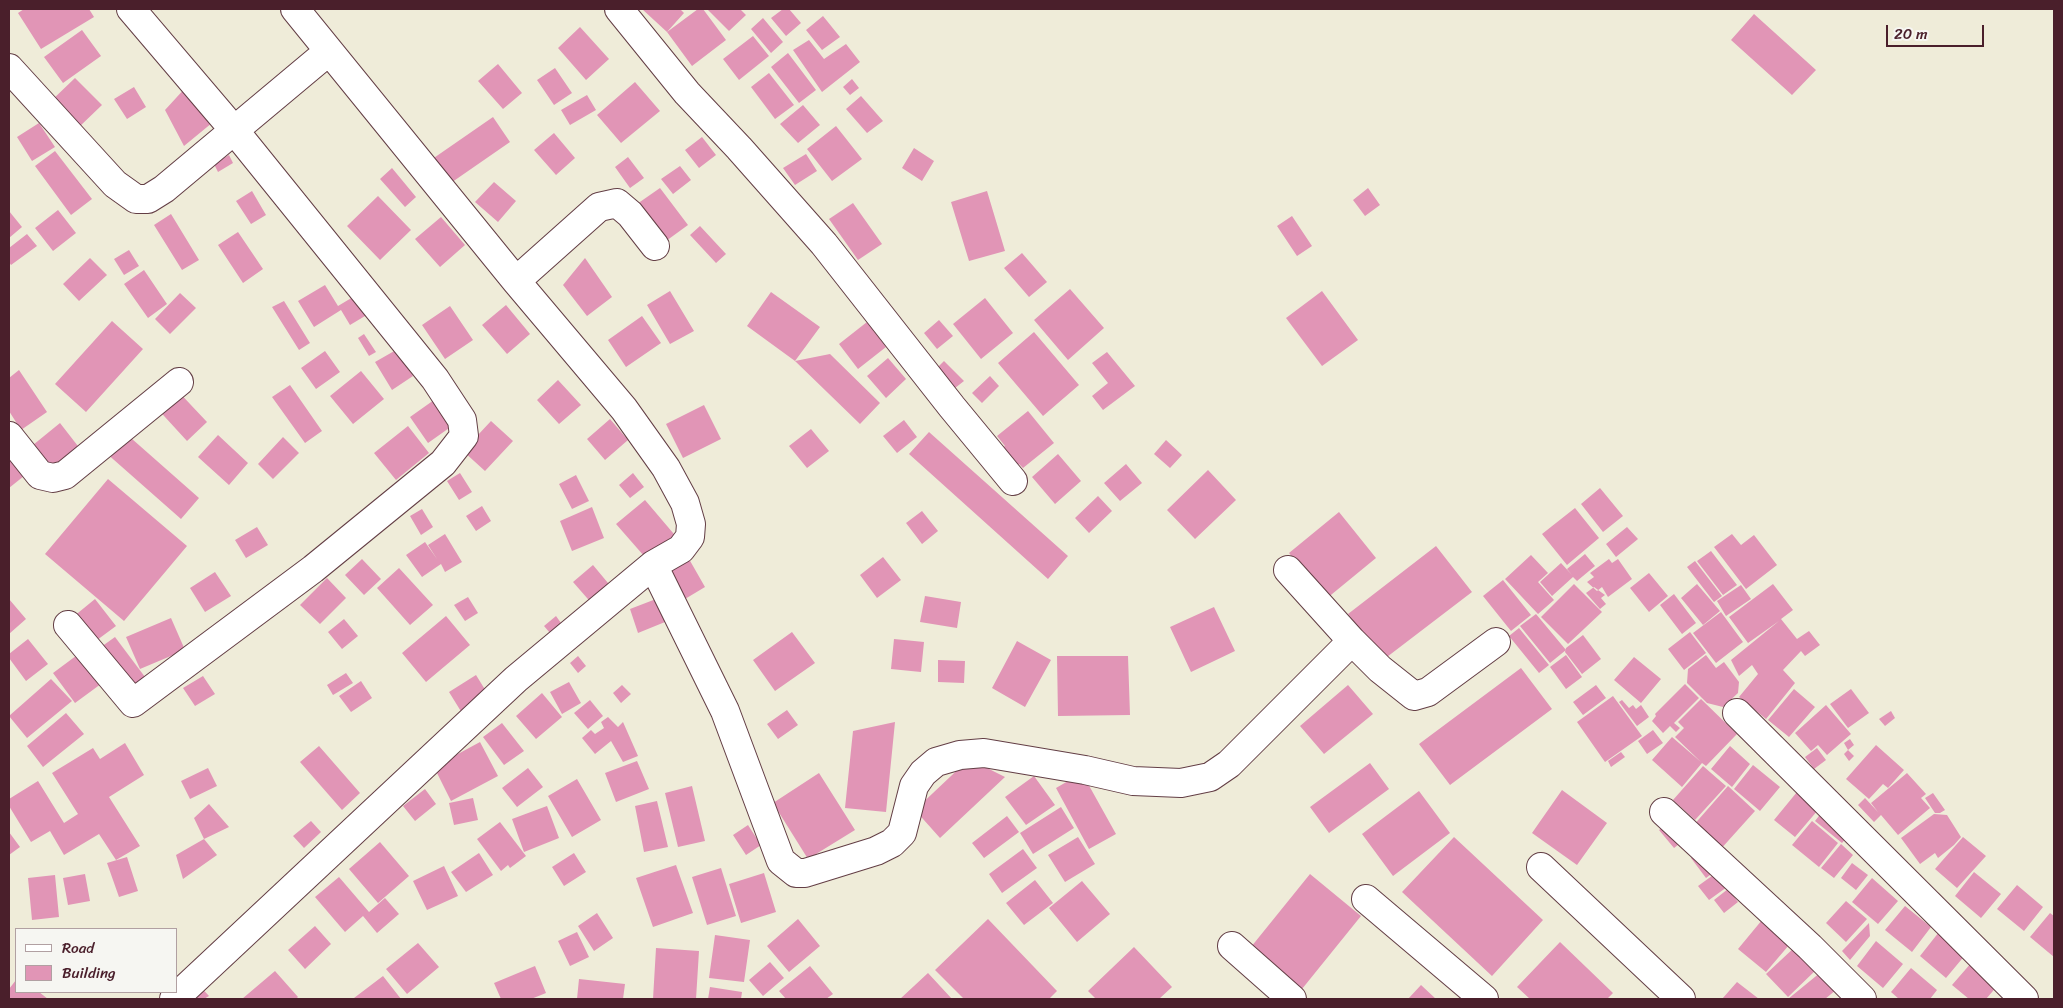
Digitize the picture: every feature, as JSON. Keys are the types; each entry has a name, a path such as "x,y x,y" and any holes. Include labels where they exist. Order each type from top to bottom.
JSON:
{"street":[{"path":"68,625 133,703 313,569 443,463 464,436 462,420 444,391 234,130 131,9"},
{"path":"174,999 516,679 654,565 681,549 690,537 691,524 685,503 666,468 624,409 516,281 295,9"},
{"path":"619,9 687,93 739,148 824,244 952,407 1013,481"},
{"path":"9,68 115,184 136,198 148,199 164,189 329,51"},
{"path":"516,281 599,207 617,202 630,214 655,246"},
{"path":"9,436 40,475 53,478 65,475 179,382"},
{"path":"654,565 725,711 781,861 796,873 805,873 867,854 892,843 902,833 914,786 923,773 936,762 960,755 984,752 1085,770 1133,781 1181,783 1210,777 1229,764 1352,641"},
{"path":"1288,570 1352,641 1380,669 1414,696 1428,692 1496,642"},
{"path":"1737,713 2024,999"},
{"path":"1664,812 1810,947 1862,999"},
{"path":"1541,867 1681,999"},
{"path":"1366,899 1484,999"},
{"path":"1232,946 1292,999"}],"building":[{"path":"24,9 89,9 94,17 41,49 18,13"},
{"path":"642,9 680,9 684,13 667,32"},
{"path":"698,9 703,9 726,40 692,66 667,32"},
{"path":"707,9 740,9 746,15 729,31"},
{"path":"783,9 789,9 801,23 786,36 771,18"},
{"path":"1754,14 1816,70 1792,95 1731,40"},
{"path":"823,16 840,37 822,50 806,30"},
{"path":"763,18 783,42 771,53 751,29"},
{"path":"580,27 609,59 586,80 558,48"},
{"path":"82,30 101,56 63,83 44,57"},
{"path":"753,36 769,56 739,80 723,59"},
{"path":"809,40 824,59 846,44 860,62 822,92 793,50"},
{"path":"788,53 816,90 799,103 771,67"},
{"path":"498,64 522,93 503,109 478,81"},
{"path":"555,68 572,93 554,105 537,80"},
{"path":"769,73 794,105 775,119 751,87"},
{"path":"75,78 102,105 77,129 50,102"},
{"path":"852,79 859,88 850,95 843,87"},
{"path":"635,82 660,111 621,143 597,115"},
{"path":"187,86 218,118 184,146 165,110"},
{"path":"134,87 146,107 127,119 114,99"},
{"path":"587,95 596,110 570,125 561,110"},
{"path":"861,96 883,121 867,133 846,109"},
{"path":"803,105 820,125 798,143 780,124"},
{"path":"493,117 510,142 445,187 428,162"},
{"path":"39,123 55,147 32,161 17,137"},
{"path":"836,126 862,159 832,181 807,149"},
{"path":"554,133 575,158 556,175 534,150"},
{"path":"702,137 716,155 699,168 685,150"},
{"path":"914,148 934,161 922,181 902,168"},
{"path":"55,151 92,199 71,215 35,166"},
{"path":"806,154 817,171 795,185 783,168"},
{"path":"229,155 233,163 218,172 214,164"},
{"path":"628,157 644,178 630,188 615,167"},
{"path":"680,166 691,180 673,194 661,179"},
{"path":"392,168 416,197 405,207 380,179"},
{"path":"494,182 516,201 498,222 475,202"},
{"path":"660,188 688,225 666,241 637,204"},
{"path":"1368,188 1380,205 1365,216 1353,200"},
{"path":"252,191 266,215 251,224 236,201"},
{"path":"987,191 1005,251 969,261 951,202"},
{"path":"378,196 411,230 380,260 347,226"},
{"path":"853,203 882,244 858,260 829,219"},
{"path":"58,210 76,233 53,251 35,228"},
{"path":"9,211 22,227 9,238"},
{"path":"171,214 199,260 182,270 154,225"},
{"path":"1292,216 1312,246 1297,256 1277,226"},
{"path":"441,217 465,245 440,267 415,239"},
{"path":"700,226 726,254 716,263 690,235"},
{"path":"238,232 263,269 243,283 218,245"},
{"path":"27,234 37,246 11,265 9,262 9,248"},
{"path":"129,250 139,266 124,275 114,259"},
{"path":"1022,253 1047,282 1029,297 1004,268"},
{"path":"90,258 107,275 79,301 63,284"},
{"path":"585,258 612,297 587,316 563,285"},
{"path":"144,270 167,304 148,318 124,284"},
{"path":"325,285 338,306 358,294 370,313 350,325 341,310 314,327 298,301"},
{"path":"1070,289 1104,328 1068,360 1034,320"},
{"path":"670,291 694,331 670,344 647,305"},
{"path":"1322,291 1358,340 1322,366 1286,318"},
{"path":"771,292 820,327 795,361 747,326"},
{"path":"180,293 196,308 170,334 155,319"},
{"path":"985,298 1013,333 981,359 953,324"},
{"path":"284,301 310,343 299,350 272,307"},
{"path":"506,305 530,334 507,354 482,325"},
{"path":"450,306 473,340 445,359 422,325"},
{"path":"642,316 661,343 626,367 608,340"},
{"path":"939,320 953,336 937,349 924,333"},
{"path":"112,321 143,349 86,412 55,384"},
{"path":"867,322 886,347 858,369 839,344"},
{"path":"1034,332 1079,385 1043,416 998,363"},
{"path":"364,334 376,352 369,356 358,338"},
{"path":"396,350 413,376 392,390 375,362"},
{"path":"325,351 340,372 316,389 301,368"},
{"path":"1107,352 1135,386 1103,410 1092,396 1108,383 1092,363"},
{"path":"830,354 880,403 860,424 795,361"},
{"path":"888,358 906,379 886,398 867,376"},
{"path":"944,361 964,381 955,388 936,369"},
{"path":"19,370 47,412 21,430 9,411 9,378"},
{"path":"361,371 384,399 353,424 330,396"},
{"path":"990,376 999,386 982,403 972,393"},
{"path":"558,380 581,405 559,424 537,400"},
{"path":"290,385 322,431 305,443 272,397"},
{"path":"174,387 207,422 187,441 154,405"},
{"path":"434,400 452,426 428,443 410,417"},
{"path":"704,405 721,439 683,458 666,424"},
{"path":"1028,411 1054,443 1023,468 1019,464 1012,469 998,451 1005,446 997,436"},
{"path":"610,419 628,440 605,460 587,439"},
{"path":"904,420 917,437 897,453 883,436"},
{"path":"491,421 513,441 485,471 463,451"},
{"path":"60,423 81,450 54,471 33,445"},
{"path":"408,426 429,453 396,480 374,453"},
{"path":"811,429 829,451 807,468 789,446"},
{"path":"123,431 199,498 181,519 105,452"},
{"path":"929,432 1068,556 1048,579 909,454"},
{"path":"218,435 248,463 229,485 198,457"},
{"path":"283,437 299,453 273,479 258,464"},
{"path":"1166,440 1182,455 1170,468 1154,454"},
{"path":"9,446 29,472 9,488"},
{"path":"1058,454 1081,481 1055,504 1032,477"},
{"path":"1126,464 1142,483 1120,501 1104,483"},
{"path":"1208,470 1236,500 1195,539 1167,510"},
{"path":"460,473 472,492 459,500 447,481"},
{"path":"633,473 644,487 630,498 619,485"},
{"path":"576,475 589,501 572,509 559,484"},
{"path":"108,479 187,546 124,621 45,554"},
{"path":"1600,488 1623,516 1603,532 1581,504"},
{"path":"1098,496 1112,511 1089,533 1075,518"},
{"path":"645,500 679,540 651,564 616,524"},
{"path":"482,506 491,521 476,531 466,516"},
{"path":"592,507 604,538 572,551 560,521"},
{"path":"1575,508 1599,538 1567,565 1542,534"},
{"path":"422,509 433,527 421,535 410,516"},
{"path":"922,511 938,531 922,544 906,523"},
{"path":"1339,512 1376,558 1326,599 1289,553"},
{"path":"257,527 268,545 246,558 235,540"},
{"path":"1627,527 1638,539 1616,557 1606,544"},
{"path":"445,534 462,562 445,572 441,564 422,577 406,555 425,542 437,559 428,545"},
{"path":"1732,534 1741,545 1754,535 1777,565 1746,589 1714,547"},
{"path":"1436,546 1472,592 1383,660 1348,614"},
{"path":"1711,551 1737,585 1723,595 1697,561"},
{"path":"1585,554 1595,566 1577,581 1573,577 1552,596 1540,582 1561,563 1572,575 1567,569"},
{"path":"1531,555 1548,573 1538,582 1554,600 1538,614 1505,579"},
{"path":"883,557 901,580 877,598 860,575"},
{"path":"362,559 381,579 364,595 345,575"},
{"path":"689,559 705,587 685,599 669,571"},
{"path":"1609,559 1612,563 1618,559 1632,579 1608,597 1602,587 1597,591 1587,582 1594,577 1590,573"},
{"path":"1695,561 1722,596 1714,602 1687,567"},
{"path":"593,565 613,589 594,606 573,582"},
{"path":"399,568 433,605 410,625 377,588"},
{"path":"215,572 231,596 205,612 190,588"},
{"path":"1649,573 1668,596 1649,612 1630,588"},
{"path":"327,578 346,598 320,624 300,605"},
{"path":"1503,580 1531,615 1511,631 1483,596"},
{"path":"1574,584 1602,612 1568,644 1541,617"},
{"path":"1697,584 1720,611 1703,625 1681,598"},
{"path":"1773,584 1793,610 1781,619 1797,639 1809,631 1820,645 1805,656 1801,651 1783,670 1795,683 1766,719 1739,697 1758,674 1752,665 1739,676 1731,660 1779,621 1748,643 1729,617"},
{"path":"1741,585 1751,599 1726,616 1717,601"},
{"path":"1594,587 1605,595 1601,598 1606,604 1600,609 1586,593"},
{"path":"1674,594 1696,623 1682,634 1660,605"},
{"path":"925,596 961,602 957,628 920,622"},
{"path":"468,597 478,613 465,621 454,605"},
{"path":"9,599 26,619 9,634"},
{"path":"95,599 116,626 93,643 73,617"},
{"path":"656,599 665,622 638,633 630,609"},
{"path":"1214,607 1235,651 1191,672 1170,627"},
{"path":"1721,612 1743,642 1716,663 1693,633"},
{"path":"1536,614 1566,650 1550,663 1520,626"},
{"path":"446,616 470,645 426,682 402,653"},
{"path":"556,616 561,623 550,633 544,626"},
{"path":"171,618 185,650 140,669 126,637"},
{"path":"344,619 358,636 342,649 328,632"},
{"path":"1519,628 1549,665 1539,673 1509,636"},
{"path":"792,632 815,663 775,691 753,660"},
{"path":"1690,632 1706,653 1684,670 1668,649"},
{"path":"1583,635 1601,659 1582,674 1565,652 1566,648"},
{"path":"115,637 145,677 124,693 94,652"},
{"path":"28,639 48,664 26,681 9,658 9,654"},
{"path":"894,639 924,642 921,672 891,669"},
{"path":"1017,641 1051,660 1025,707 992,688"},
{"path":"84,650 105,681 75,703 53,673"},
{"path":"1566,655 1582,677 1566,689 1550,667"},
{"path":"1706,655 1716,668 1724,662 1739,682 1738,693 1723,707 1707,703 1687,683 1688,669"},
{"path":"578,656 586,666 578,673 570,663"},
{"path":"1057,656 1128,656 1130,715 1058,716"},
{"path":"1634,657 1661,679 1641,703 1614,680"},
{"path":"938,660 965,661 964,683 938,682"},
{"path":"1521,668 1552,709 1450,785 1419,744"},
{"path":"346,673 353,683 333,695 327,685"},
{"path":"476,675 489,696 462,713 449,692"},
{"path":"203,676 215,694 195,706 183,688"},
{"path":"51,679 72,701 27,738 9,716"},
{"path":"361,681 372,698 351,712 339,696"},
{"path":"569,682 581,703 562,714 550,692"},
{"path":"1685,684 1699,698 1674,723 1680,728 1676,732 1670,726 1663,733 1652,721 1656,716 1655,714"},
{"path":"622,685 631,694 621,703 613,693"},
{"path":"1348,685 1373,714 1324,754 1300,726"},
{"path":"1596,685 1606,698 1583,715 1573,702"},
{"path":"1794,689 1815,707 1789,737 1768,720"},
{"path":"1851,689 1869,713 1848,728 1830,704"},
{"path":"542,693 562,717 536,739 516,716"},
{"path":"1613,696 1642,736 1605,762 1577,722"},
{"path":"1701,699 1737,734 1706,766 1702,763 1682,787 1652,760 1672,737 1701,762 1675,737 1684,728 1678,722"},
{"path":"590,700 603,716 588,729 574,713"},
{"path":"1622,700 1629,708 1633,705 1636,709 1641,705 1649,717 1637,726 1619,702"},
{"path":"1826,705 1851,734 1827,755 1818,745 1811,751 1795,733"},
{"path":"787,710 798,725 778,739 767,724"},
{"path":"1891,711 1895,718 1885,726 1879,719"},
{"path":"66,713 84,734 43,767 27,746"},
{"path":"608,717 618,727 623,722 638,756 623,762 611,741 595,754 582,738 591,730 595,734 604,728 601,722"},
{"path":"895,722 886,812 845,808 853,731"},
{"path":"502,723 524,751 504,765 483,737"},
{"path":"1653,730 1663,743 1647,754 1638,741"},
{"path":"1850,739 1854,745 1848,750 1844,743"},
{"path":"480,742 498,776 451,801 434,767"},
{"path":"125,743 144,775 109,797 140,846 116,860 99,834 64,855 50,831 31,842 9,806 9,799 38,781 64,823 78,814 52,773 93,748 100,759"},
{"path":"1876,745 1904,770 1888,788 1883,784 1869,799 1846,779"},
{"path":"319,746 360,793 342,810 300,762"},
{"path":"1730,746 1750,764 1732,787 1711,769"},
{"path":"1817,748 1826,760 1814,769 1805,757"},
{"path":"1848,750 1854,756 1849,761 1844,754"},
{"path":"1621,752 1625,757 1611,767 1608,761"},
{"path":"969,759 1005,777 940,838 915,810"},
{"path":"637,761 649,789 616,802 605,773"},
{"path":"1370,763 1389,789 1329,833 1310,807"},
{"path":"1753,765 1780,787 1760,811 1734,789"},
{"path":"1703,766 1726,786 1695,820 1673,800"},
{"path":"208,768 217,786 190,799 181,781"},
{"path":"528,768 543,787 517,807 502,788"},
{"path":"819,773 855,830 808,859 773,803"},
{"path":"1082,773 1116,834 1089,849 1056,788"},
{"path":"1907,773 1926,794 1921,798 1930,808 1898,835 1881,815 1874,822 1858,805 1865,798 1878,812 1871,803"},
{"path":"1034,776 1055,805 1026,825 1005,797"},
{"path":"577,779 601,820 572,837 548,796"},
{"path":"692,786 705,841 678,847 665,793"},
{"path":"1728,786 1755,811 1719,851 1692,827"},
{"path":"425,789 436,804 415,821 403,806"},
{"path":"1562,790 1607,823 1577,865 1532,833"},
{"path":"1419,791 1450,833 1393,876 1362,834"},
{"path":"1797,792 1818,810 1795,837 1774,820"},
{"path":"1933,793 1945,810 1940,813 1935,813 1925,798"},
{"path":"473,798 478,820 454,825 449,803"},
{"path":"657,801 668,847 644,852 635,806"},
{"path":"209,804 229,827 204,839 194,818"},
{"path":"547,806 559,838 524,852 512,819"},
{"path":"1061,807 1074,828 1033,854 1020,833"},
{"path":"1822,812 1849,835 1842,843 1815,821"},
{"path":"1934,814 1947,815 1961,837 1938,858 1935,853 1920,864 1901,838"},
{"path":"1007,816 1019,832 984,858 972,843"},
{"path":"311,821 321,832 304,848 293,836"},
{"path":"1812,821 1838,843 1819,867 1792,845"},
{"path":"500,822 526,856 510,868 508,865 501,871 477,839"},
{"path":"1669,823 1683,841 1674,848 1659,830"},
{"path":"748,825 761,845 746,855 733,835"},
{"path":"9,832 20,847 9,855"},
{"path":"1078,837 1095,864 1065,882 1048,855"},
{"path":"1454,837 1543,920 1492,976 1402,892"},
{"path":"1963,837 1986,856 1957,888 1935,869"},
{"path":"204,839 217,855 183,879 176,855"},
{"path":"380,842 409,876 378,903 349,869"},
{"path":"1841,844 1853,855 1834,878 1821,868"},
{"path":"1023,849 1037,868 1002,893 989,874"},
{"path":"1698,852 1714,872 1706,878 1691,858"},
{"path":"479,853 493,875 466,892 451,872"},
{"path":"574,853 586,872 564,886 552,867"},
{"path":"127,857 138,891 119,897 107,863"},
{"path":"1852,863 1868,875 1856,890 1841,878"},
{"path":"676,865 693,913 653,927 636,878"},
{"path":"444,866 458,896 427,910 413,881"},
{"path":"721,868 736,916 707,925 692,877"},
{"path":"1974,872 2001,894 1981,918 1955,896"},
{"path":"764,873 776,912 741,923 729,884"},
{"path":"1716,873 1727,887 1709,900 1698,886"},
{"path":"85,874 90,901 68,905 63,878"},
{"path":"1310,874 1361,916 1302,989 1251,947"},
{"path":"55,875 59,917 32,920 28,878"},
{"path":"339,877 369,912 385,898 399,914 377,933 363,916 345,932 315,897"},
{"path":"1872,878 1898,901 1878,924 1852,902"},
{"path":"1035,880 1053,903 1024,925 1006,903"},
{"path":"1082,881 1110,914 1077,942 1049,908"},
{"path":"2017,885 2043,907 2024,931 1997,909"},
{"path":"1728,889 1738,902 1724,913 1714,900"},
{"path":"1846,901 1867,919 1846,942 1826,923"},
{"path":"1905,906 1931,927 1912,952 1885,930"},
{"path":"597,913 613,938 594,951 578,926"},
{"path":"2050,913 2054,916 2054,957 2030,937"},
{"path":"1767,914 1795,938 1766,972 1738,949"},
{"path":"798,919 820,946 789,972 767,946"},
{"path":"988,919 1057,991 1049,999 964,999 935,970"},
{"path":"1869,923 1870,936 1850,960 1842,951"},
{"path":"315,926 331,944 305,969 288,950"},
{"path":"577,932 589,957 570,966 558,941"},
{"path":"1939,932 1966,954 1946,978 1920,956"},
{"path":"715,935 750,940 744,982 709,978"},
{"path":"1876,941 1903,964 1883,988 1857,966"},
{"path":"1560,942 1613,993 1607,999 1530,999 1517,987"},
{"path":"418,943 439,967 407,994 386,969"},
{"path":"1796,946 1817,969 1788,997 1766,974"},
{"path":"1134,947 1172,987 1159,999 1096,999 1088,991"},
{"path":"656,948 699,951 696,999 653,999"},
{"path":"770,962 784,978 763,996 749,980"},
{"path":"1972,962 1999,984 1986,999 1969,999 1952,985"},
{"path":"535,966 546,993 531,999 501,999 494,983"},
{"path":"810,966 833,994 826,999 786,999 779,991"},
{"path":"1911,968 1937,990 1930,999 1899,999 1891,992"},
{"path":"275,971 298,997 296,999 242,999"},
{"path":"1821,972 1836,990 1825,999 1788,999"},
{"path":"928,973 952,999 900,999"},
{"path":"383,976 401,999 354,998"},
{"path":"579,979 625,984 623,999 577,999"},
{"path":"15,981 15,993 40,993 48,999 9,999 9,989"},
{"path":"196,982 209,996 204,999 187,999"},
{"path":"1737,982 1759,999 1722,999"},
{"path":"1421,985 1436,999 1408,999"},
{"path":"710,987 742,992 741,999 708,999"}]}
